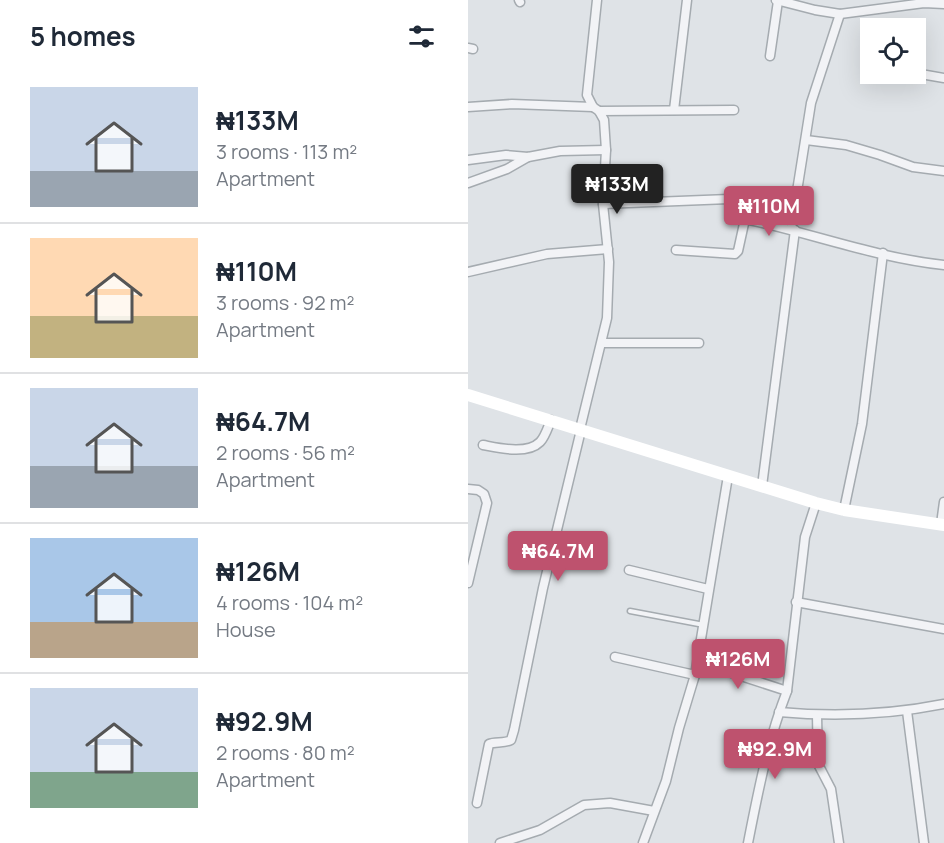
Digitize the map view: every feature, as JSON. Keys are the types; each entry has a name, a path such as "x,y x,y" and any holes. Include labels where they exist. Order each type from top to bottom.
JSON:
{"street":[{"path":"477,803 489,744 506,743 511,740 514,730 538,611 607,318 608,249 603,204 606,150 604,120 587,95 597,0"},
{"path":"674,110 687,0"},
{"path":"770,56 777,1 840,14 872,4 944,4"},
{"path":"762,486 793,229 811,103 840,14"},
{"path":"926,75 944,78"},
{"path":"468,107 512,104 596,109 734,110"},
{"path":"806,140 846,145 913,167 944,171"},
{"path":"468,160 506,155 528,157 560,151 606,150"},
{"path":"468,183 507,169 528,157"},
{"path":"603,204 729,199 741,204 745,219 738,251 735,254 676,250"},
{"path":"745,219 793,229 917,262 944,265"},
{"path":"468,272 547,254 608,249"},
{"path":"844,510 862,424 884,253"},
{"path":"602,343 699,343"},
{"path":"468,395 844,510 942,525 944,502"},
{"path":"483,445 530,448 541,441 551,420"},
{"path":"643,843 666,781 695,675 705,626 708,589 728,476"},
{"path":"468,489 478,490 484,494 487,502 468,584"},
{"path":"748,843 758,792 779,712 787,691 805,537 816,503"},
{"path":"629,570 708,589"},
{"path":"796,602 944,629"},
{"path":"615,657 695,675"},
{"path":"698,662 787,691"},
{"path":"779,712 817,715 907,711 944,704"},
{"path":"907,711 924,843"},
{"path":"817,715 818,764 831,789 839,843"},
{"path":"501,843 540,830 584,805 610,803 654,812"}],"lane":[{"path":"630,611 705,626"}]}
